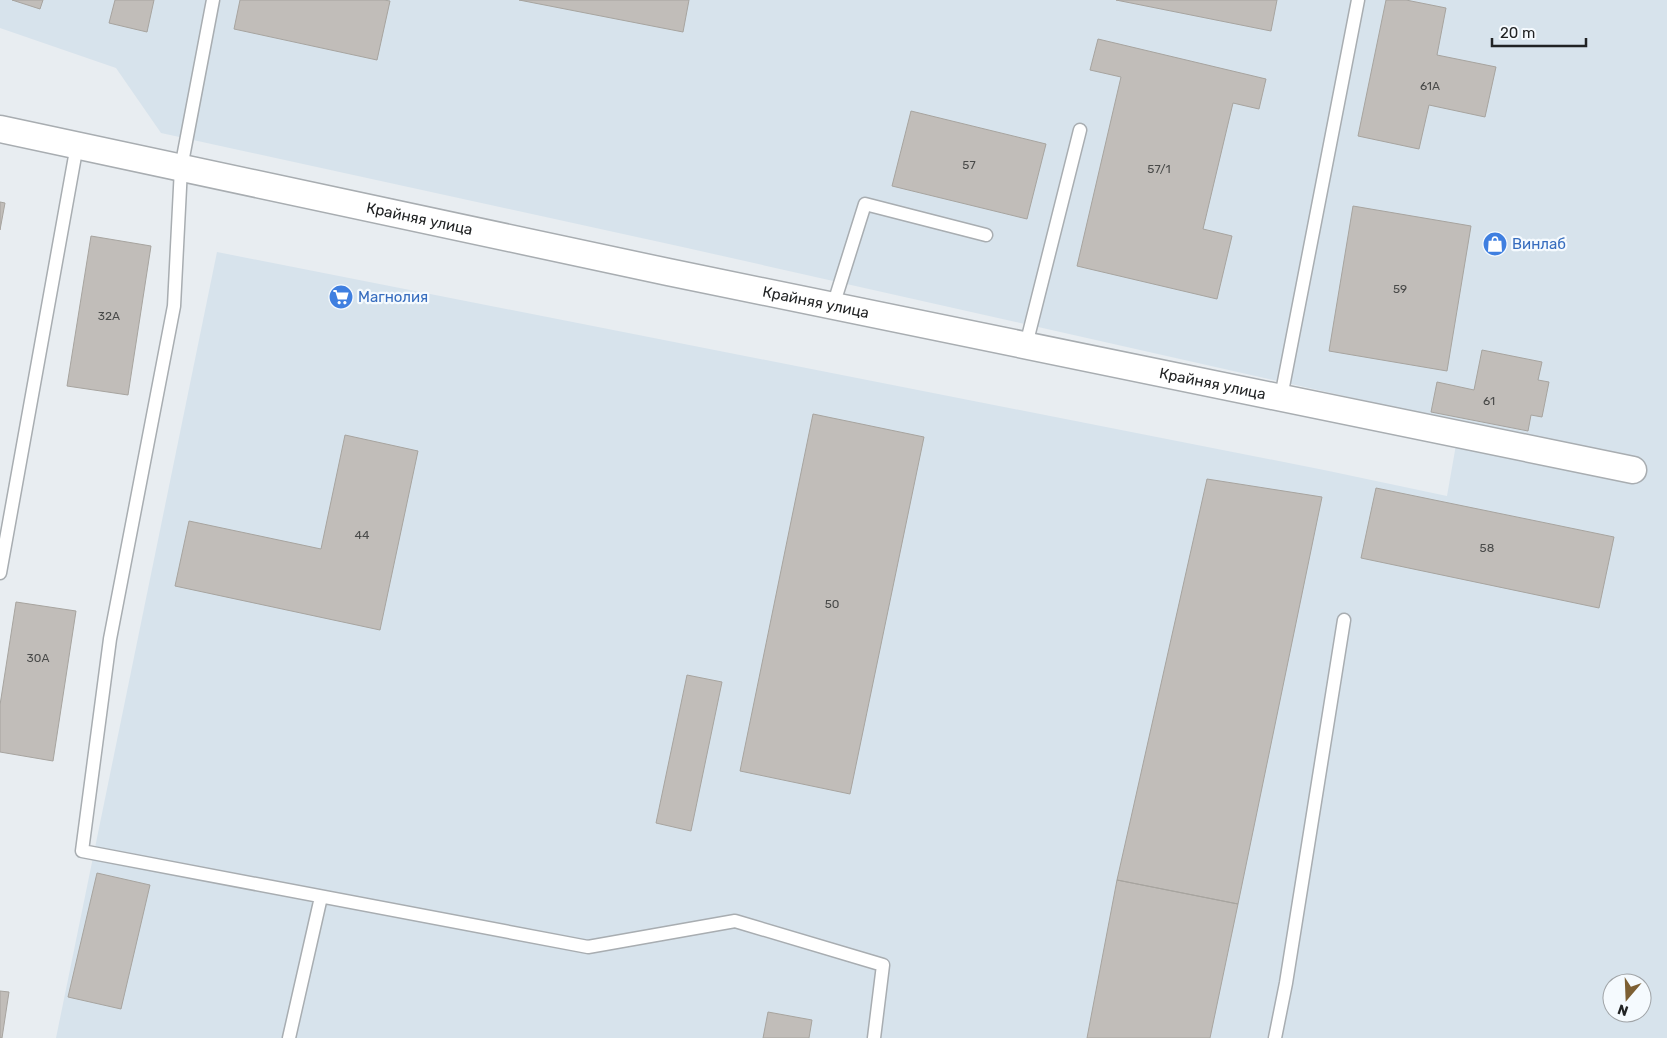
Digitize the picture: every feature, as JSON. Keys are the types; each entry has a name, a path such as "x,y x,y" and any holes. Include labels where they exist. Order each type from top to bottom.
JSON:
{"street":[{"name":"Крайняя улица","path":"0,129 833,306 1633,470"}],"lane":[{"path":"213,0 181,168 174,306 110,639 82,851 588,947 735,921 883,965 874,1038"},
{"path":"1280,397 1358,0"},
{"path":"1026,345 1080,130"},
{"path":"0,573 3,540 77,146"},
{"path":"833,306 865,204 986,235"},
{"path":"1275,1038 1288,973 1344,620"},
{"path":"289,1038 321,897"}],"shaded area":[{"path":"0,0 1667,0 1667,1038 56,1038 217,252 1324,470 1447,496 1460,422 687,248 161,133 116,68 0,28"}],"building":[{"path":"12,0 43,0 40,9"},
{"path":"115,0 154,0 147,32 109,23"},
{"path":"240,0 390,1 377,60 234,29"},
{"path":"519,0 689,0 683,32"},
{"path":"1116,0 1277,0 1271,31"},
{"path":"1386,0 1406,0 1446,8 1437,55 1496,67 1485,117 1429,105 1419,149 1358,136"},
{"path":"1098,39 1266,79 1259,109 1233,103 1203,229 1232,236 1217,299 1077,266 1121,77 1090,70"},
{"path":"911,111 1046,144 1027,219 892,186"},
{"path":"0,202 5,203 0,230"},
{"path":"1353,206 1471,226 1447,371 1329,351"},
{"path":"91,236 151,246 128,395 67,386"},
{"path":"1482,350 1542,362 1538,380 1549,382 1542,417 1531,415 1528,431 1431,412 1437,382 1474,390"},
{"path":"813,414 924,437 850,794 740,771"},
{"path":"345,435 418,451 380,630 175,586 189,521 321,549"},
{"path":"1207,479 1322,497 1238,904 1117,880"},
{"path":"1376,488 1614,537 1599,608 1361,558"},
{"path":"16,602 76,611 53,761 0,752 0,705"},
{"path":"687,675 722,682 691,831 656,823"},
{"path":"97,873 150,885 121,1009 68,997"},
{"path":"1117,880 1238,904 1210,1038 1087,1038"},
{"path":"0,991 9,992 2,1038 0,1038"},
{"path":"768,1012 812,1020 809,1038 763,1038"}],"place":[{"name":"Винлаб","path":"1495,244"},
{"name":"Магнолия","path":"341,297"}]}
